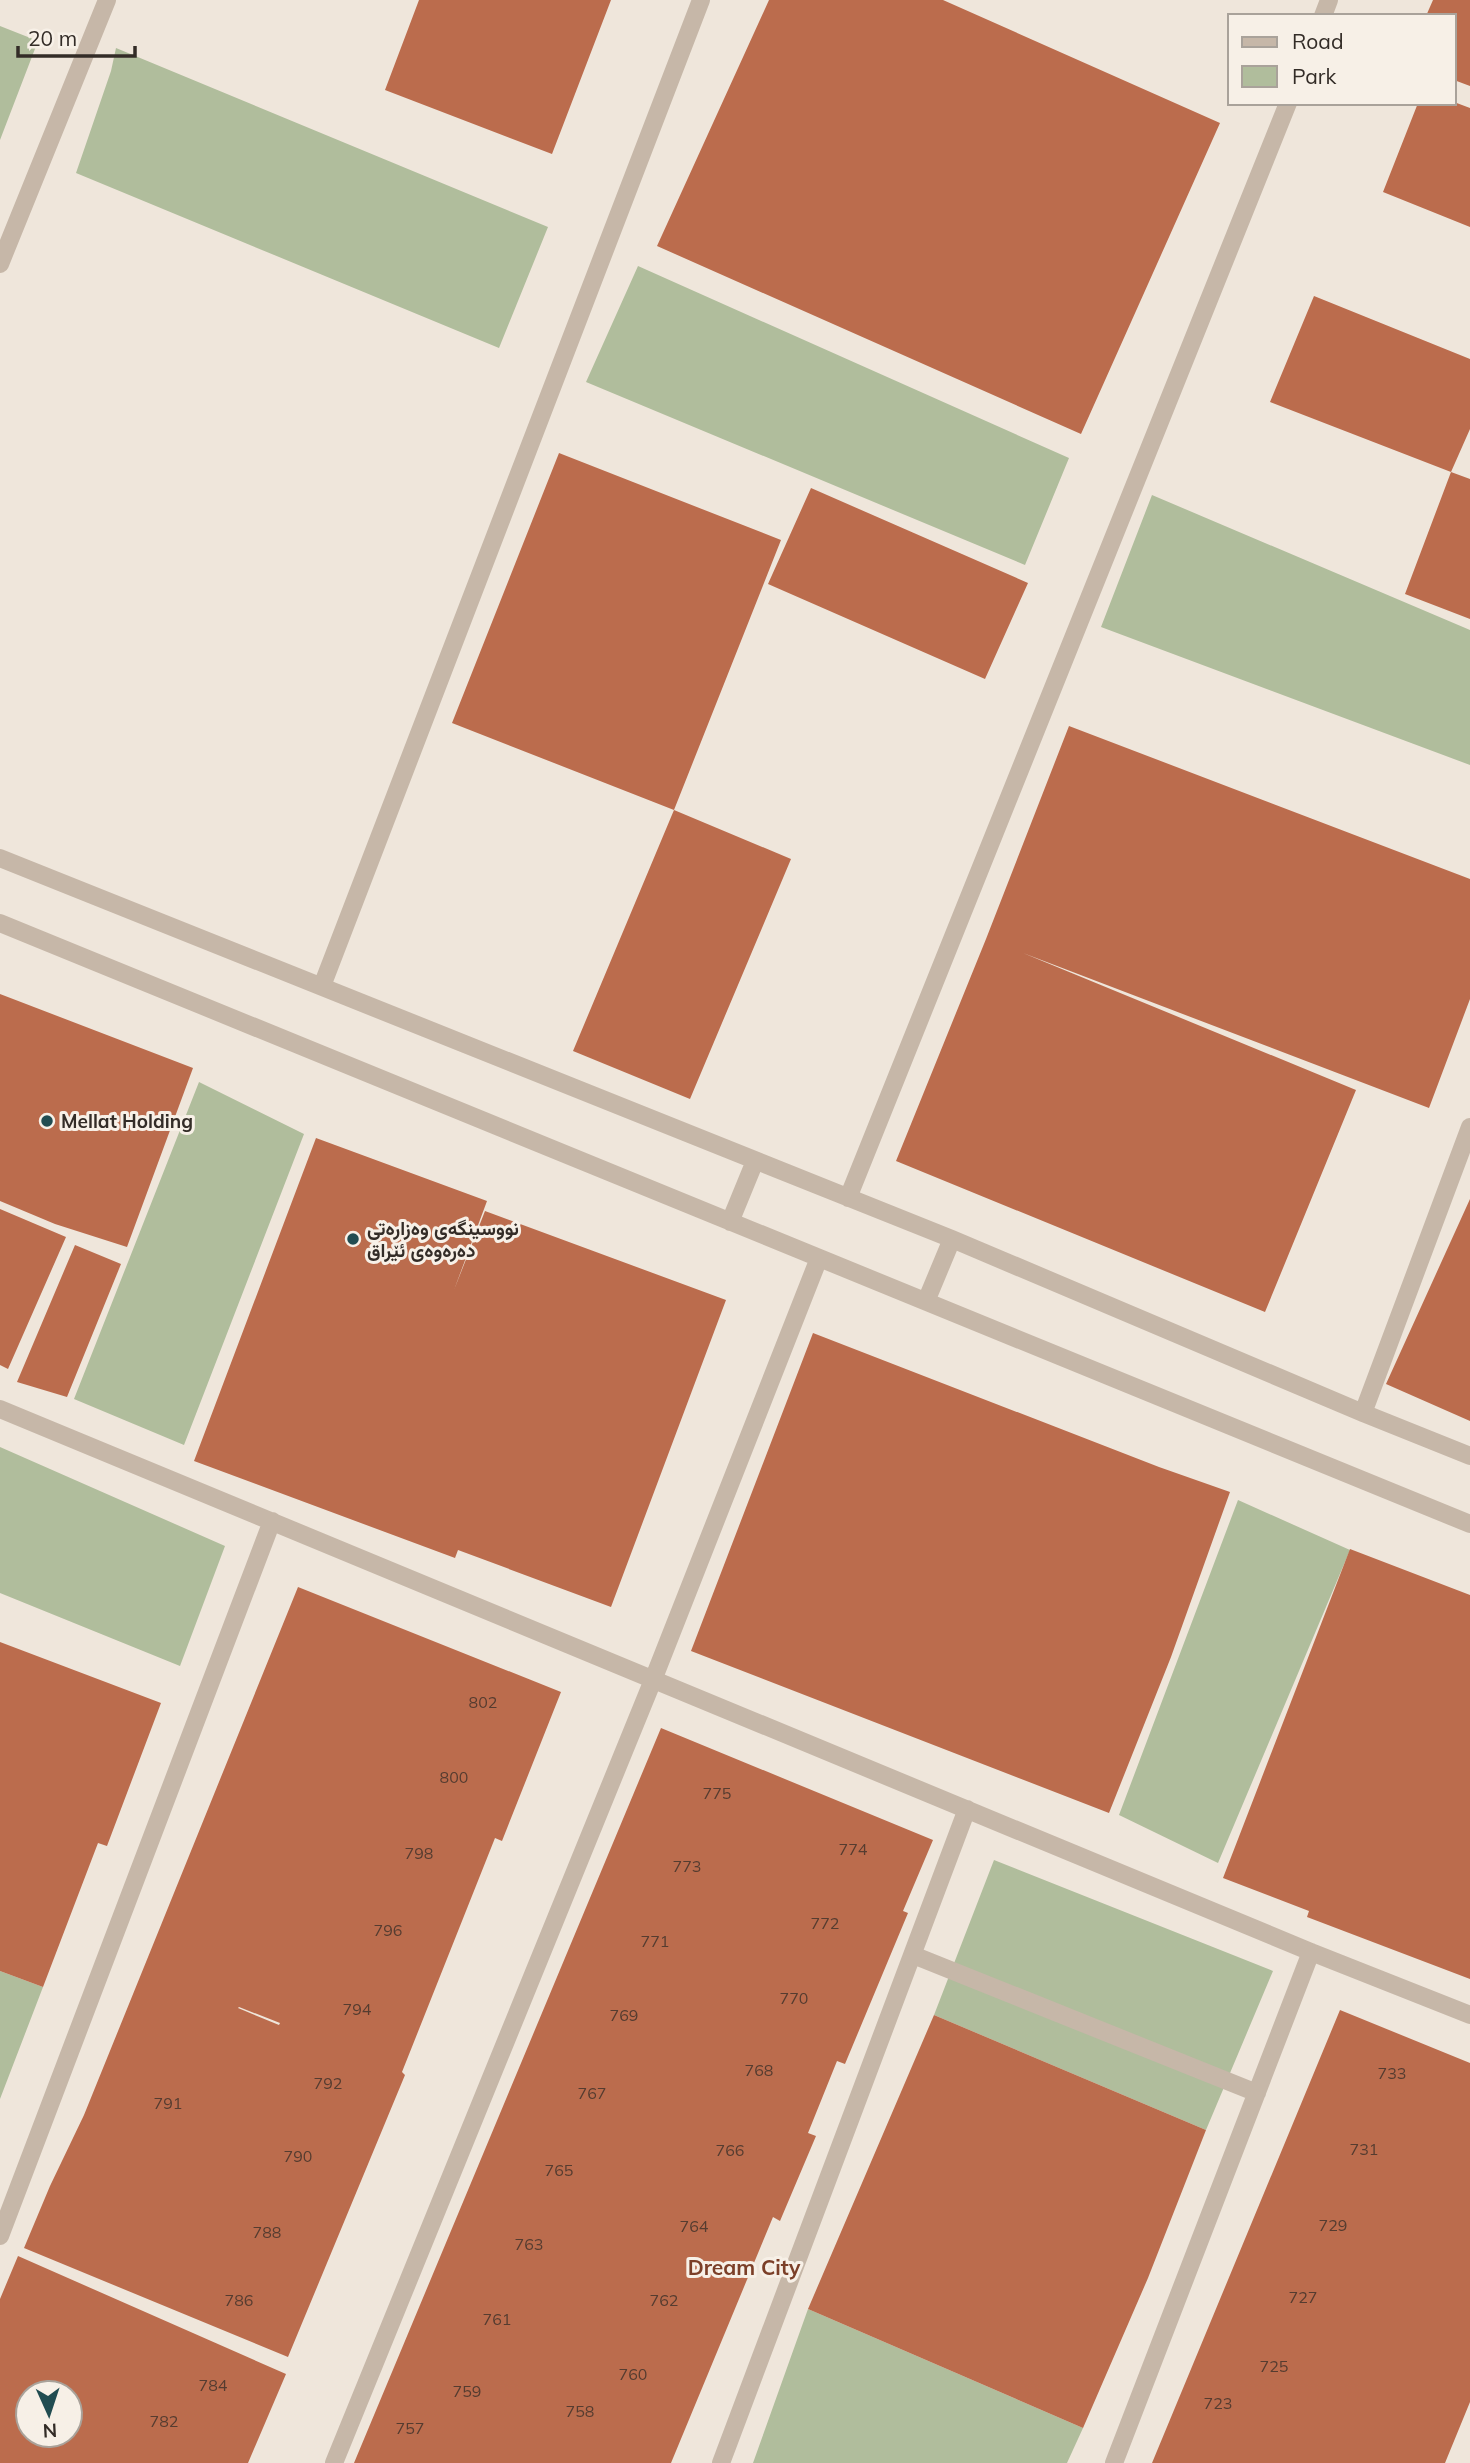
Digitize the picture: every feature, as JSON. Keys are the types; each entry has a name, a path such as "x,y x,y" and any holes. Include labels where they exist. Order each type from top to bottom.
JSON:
{"street":[{"path":"0,264 107,0"},
{"path":"322,986 701,0"},
{"path":"848,1198 1286,105"},
{"path":"0,858 952,1239 1470,1456"},
{"path":"0,923 730,1222 927,1299 1470,1524"},
{"path":"1363,1413 1470,1127"},
{"path":"730,1222 755,1161"},
{"path":"927,1299 952,1239"},
{"path":"334,2463 653,1680 819,1258"},
{"path":"0,1409 1311,1952 1470,2015"},
{"path":"0,2236 272,1521"},
{"path":"721,2463 967,1809"},
{"path":"1114,2463 1311,1952"},
{"path":"912,1955 1257,2093"}],"green space":[{"path":"0,26 38,41 0,140"},
{"path":"116,48 548,227 499,348 76,173 111,71"},
{"path":"638,266 1069,458 1025,565 586,382"},
{"path":"1152,495 1470,630 1470,765 1101,627"},
{"path":"199,1082 304,1134 184,1445 74,1399"},
{"path":"0,1447 225,1546 180,1666 0,1593"},
{"path":"1238,1500 1350,1550 1218,1863 1119,1815"},
{"path":"994,1860 1273,1971 1206,2130 934,2015"},
{"path":"0,1971 43,1987 0,2099"},
{"path":"808,2309 1083,2428 1067,2463 753,2463"}],"building":[{"path":"419,0 611,0 552,154 385,90"},
{"path":"769,0 943,0 1220,123 1081,434 657,246"},
{"path":"1433,0 1470,0 1470,86 1456,81 1456,14 1427,14"},
{"path":"1456,103 1470,108 1470,227 1383,192 1417,105 1456,105"},
{"path":"1314,296 1470,359 1470,429 1451,472 1270,402"},
{"path":"559,453 781,540 674,810 452,723"},
{"path":"1451,472 1470,479 1470,619 1405,594"},
{"path":"811,488 1028,583 985,679 768,584"},
{"path":"1069,726 1470,879 1470,999 1429,1108 1023,953 1356,1090 1265,1312 896,1161"},
{"path":"674,810 791,859 690,1099 573,1051"},
{"path":"0,994 193,1068 127,1247 55,1224 0,1201"},
{"path":"316,1138 487,1201 454,1290 485,1211 726,1300 611,1607 458,1550 455,1558 194,1461"},
{"path":"1470,1199 1470,1421 1386,1384"},
{"path":"0,1209 66,1237 8,1369 0,1365"},
{"path":"75,1245 121,1264 67,1397 17,1382"},
{"path":"813,1333 1230,1492 1171,1657 1109,1813 691,1651"},
{"path":"1350,1549 1470,1595 1470,1979 1307,1917 1309,1911 1223,1878"},
{"path":"298,1587 561,1692 502,1841 495,1838 402,2072 405,2075 288,2357 24,2248 84,2115","holes":["239,2007 280,2023 279,2025 238,2008"]},
{"path":"0,1642 161,1703 107,1846 98,1843 43,1987 0,1971"},
{"path":"661,1728 933,1840 903,1911 908,1913 845,2064 837,2061 808,2133 816,2136 780,2221 773,2217 671,2463 354,2463"},
{"path":"1340,2010 1470,2063 1470,2402 1445,2463 1152,2463"},
{"path":"934,2015 1206,2130 1148,2278 1083,2428 808,2309"},
{"path":"18,2256 286,2374 248,2463 0,2463 0,2299"}],"place":[{"name":"Mellat Holding","path":"47,1121"},
{"name":"نووسینگەی وەزارەتی دەرەوەی ئێراق","path":"353,1239"}],"district":[{"name":"Dream City","path":"744,2268"}]}
